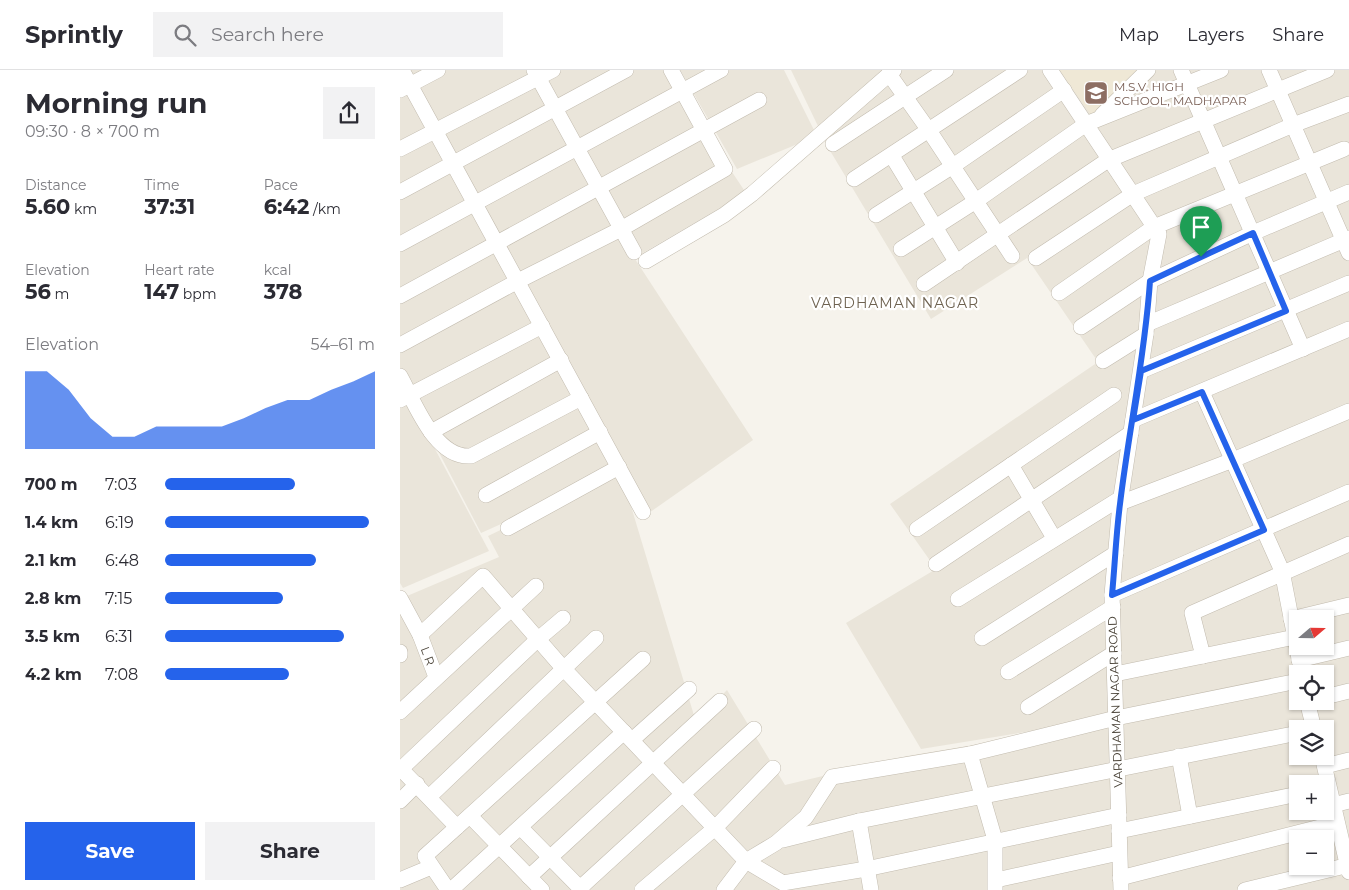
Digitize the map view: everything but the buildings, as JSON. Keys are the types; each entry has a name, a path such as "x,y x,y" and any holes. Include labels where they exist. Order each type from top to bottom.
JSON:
{"street":[{"path":"402,70 405,88 436,132 643,512"},
{"path":"405,88 438,70"},
{"path":"400,149 436,132 537,74 554,70"},
{"path":"400,192 626,70"},
{"path":"400,345 518,281 622,229 725,169 671,70"},
{"path":"400,244 721,70"},
{"path":"833,144 946,70"},
{"path":"854,179 930,132 1020,70"},
{"name":"VARDHAMAN NAGAR ROAD","path":"1050,70 1064,90 1092,122 1108,160 1159,234 1150,281 1141,371 1121,501 1112,601 1121,884"},
{"path":"1092,122 1148,70"},
{"path":"901,249 1092,122 1184,77 1221,70"},
{"path":"1103,361 1146,329 1269,272 1347,244 1276,90 1269,70"},
{"path":"924,284 998,236 1108,160 1327,70"},
{"path":"537,74 622,229 640,257 724,215 752,194 891,72 1012,256"},
{"path":"1184,77 1302,348"},
{"path":"876,214 953,166 1064,90"},
{"path":"400,296 497,244 598,186 759,100"},
{"path":"1036,258 1132,194 1220,158 1293,125 1349,104"},
{"path":"1059,293 1154,227 1236,195 1344,148"},
{"path":"892,156 912,192 957,263"},
{"path":"1081,327 1150,281 1253,233 1349,192"},
{"path":"1141,371 1349,283"},
{"path":"405,397 542,326"},
{"path":"936,564 1032,499 1132,426 1202,392 1349,329"},
{"path":"431,432 560,360"},
{"path":"400,376 405,397 441,446 458,456 471,456 581,398"},
{"path":"1202,392 1282,571 1289,610"},
{"path":"916,529 1114,395"},
{"path":"958,599 1054,538 1121,501 1233,460 1349,410"},
{"path":"486,495 600,432"},
{"path":"1010,465 1054,538"},
{"path":"508,528 619,467"},
{"path":"1008,672 1112,601 1349,492"},
{"path":"1202,656 1192,613 1282,571 1349,544"},
{"path":"982,638 1116,553"},
{"path":"420,635 483,576 537,640 746,860 783,883 866,869 1118,815"},
{"path":"400,712 536,586"},
{"name":"L R","path":"400,598 420,635 436,677"},
{"path":"1328,610 1349,605"},
{"path":"457,828 418,784 401,769 537,640 563,618"},
{"path":"429,796 596,638"},
{"path":"1115,674 1289,638"},
{"path":"1306,665 1349,648"},
{"path":"1028,707 1114,653"},
{"path":"643,659 425,856 431,867 450,890 628,736 689,689"},
{"path":"724,890 746,860 776,842 806,817 832,777 970,754 1116,718 1289,683"},
{"path":"1334,694 1349,691"},
{"path":"530,877 720,701"},
{"path":"521,828 581,889 754,729"},
{"path":"776,842 805,833 859,821 983,798 1117,768 1289,735"},
{"path":"970,754 995,840 996,885 1119,853"},
{"path":"1179,756 1190,816"},
{"path":"1334,761 1349,760"},
{"path":"642,890 715,828 773,768"},
{"path":"400,801 418,784"},
{"path":"1119,831 1289,796"},
{"path":"1334,805 1349,802"},
{"path":"1245,890 1348,867 1334,811"},
{"path":"470,816 542,890"},
{"path":"859,821 871,890"},
{"path":"1121,884 1336,823"},
{"path":"400,880 431,867"}],"shaded area":[{"path":"400,70 621,470 481,533 400,378"},
{"path":"403,70 534,70 635,259 753,440 646,515"},
{"path":"536,70 674,70 730,169 746,193 636,257"},
{"path":"680,70 784,70 817,136 737,169"},
{"path":"791,70 1140,70 1091,125 1154,236 1112,585 1111,718 921,749 846,623 936,569 890,504 1098,362 1027,258 931,319 829,149"},
{"name":"M.S.V. HIGH SCHOOL, MADHAPAR","path":"1059,70 1140,70 1092,116"},
{"path":"1147,70 1349,70 1349,694 1334,697 1334,665 1289,665 1289,676 1117,718 1117,584 1140,412 1159,235 1097,126"},
{"path":"400,383 489,551 403,588 400,583"},
{"path":"621,473 696,722 727,690 785,785 907,756 1112,722 1122,890 400,890 400,599 499,557 488,536"},
{"path":"1289,685 1289,710 1334,710 1334,701 1349,697 1349,890 1126,890 1116,722"}],"place":[{"name":"M.S.V. HIGH SCHOOL, MADHAPAR","path":"1096,93"}],"district":[{"name":"VARDHAMAN NAGAR","path":"895,303"}],"route":[{"path":"1253,233 1286,311 1141,371 1133,420 1202,392 1264,530 1112,595 1120,504 1146,334 1150,281 1201,257 1253,233"}]}
